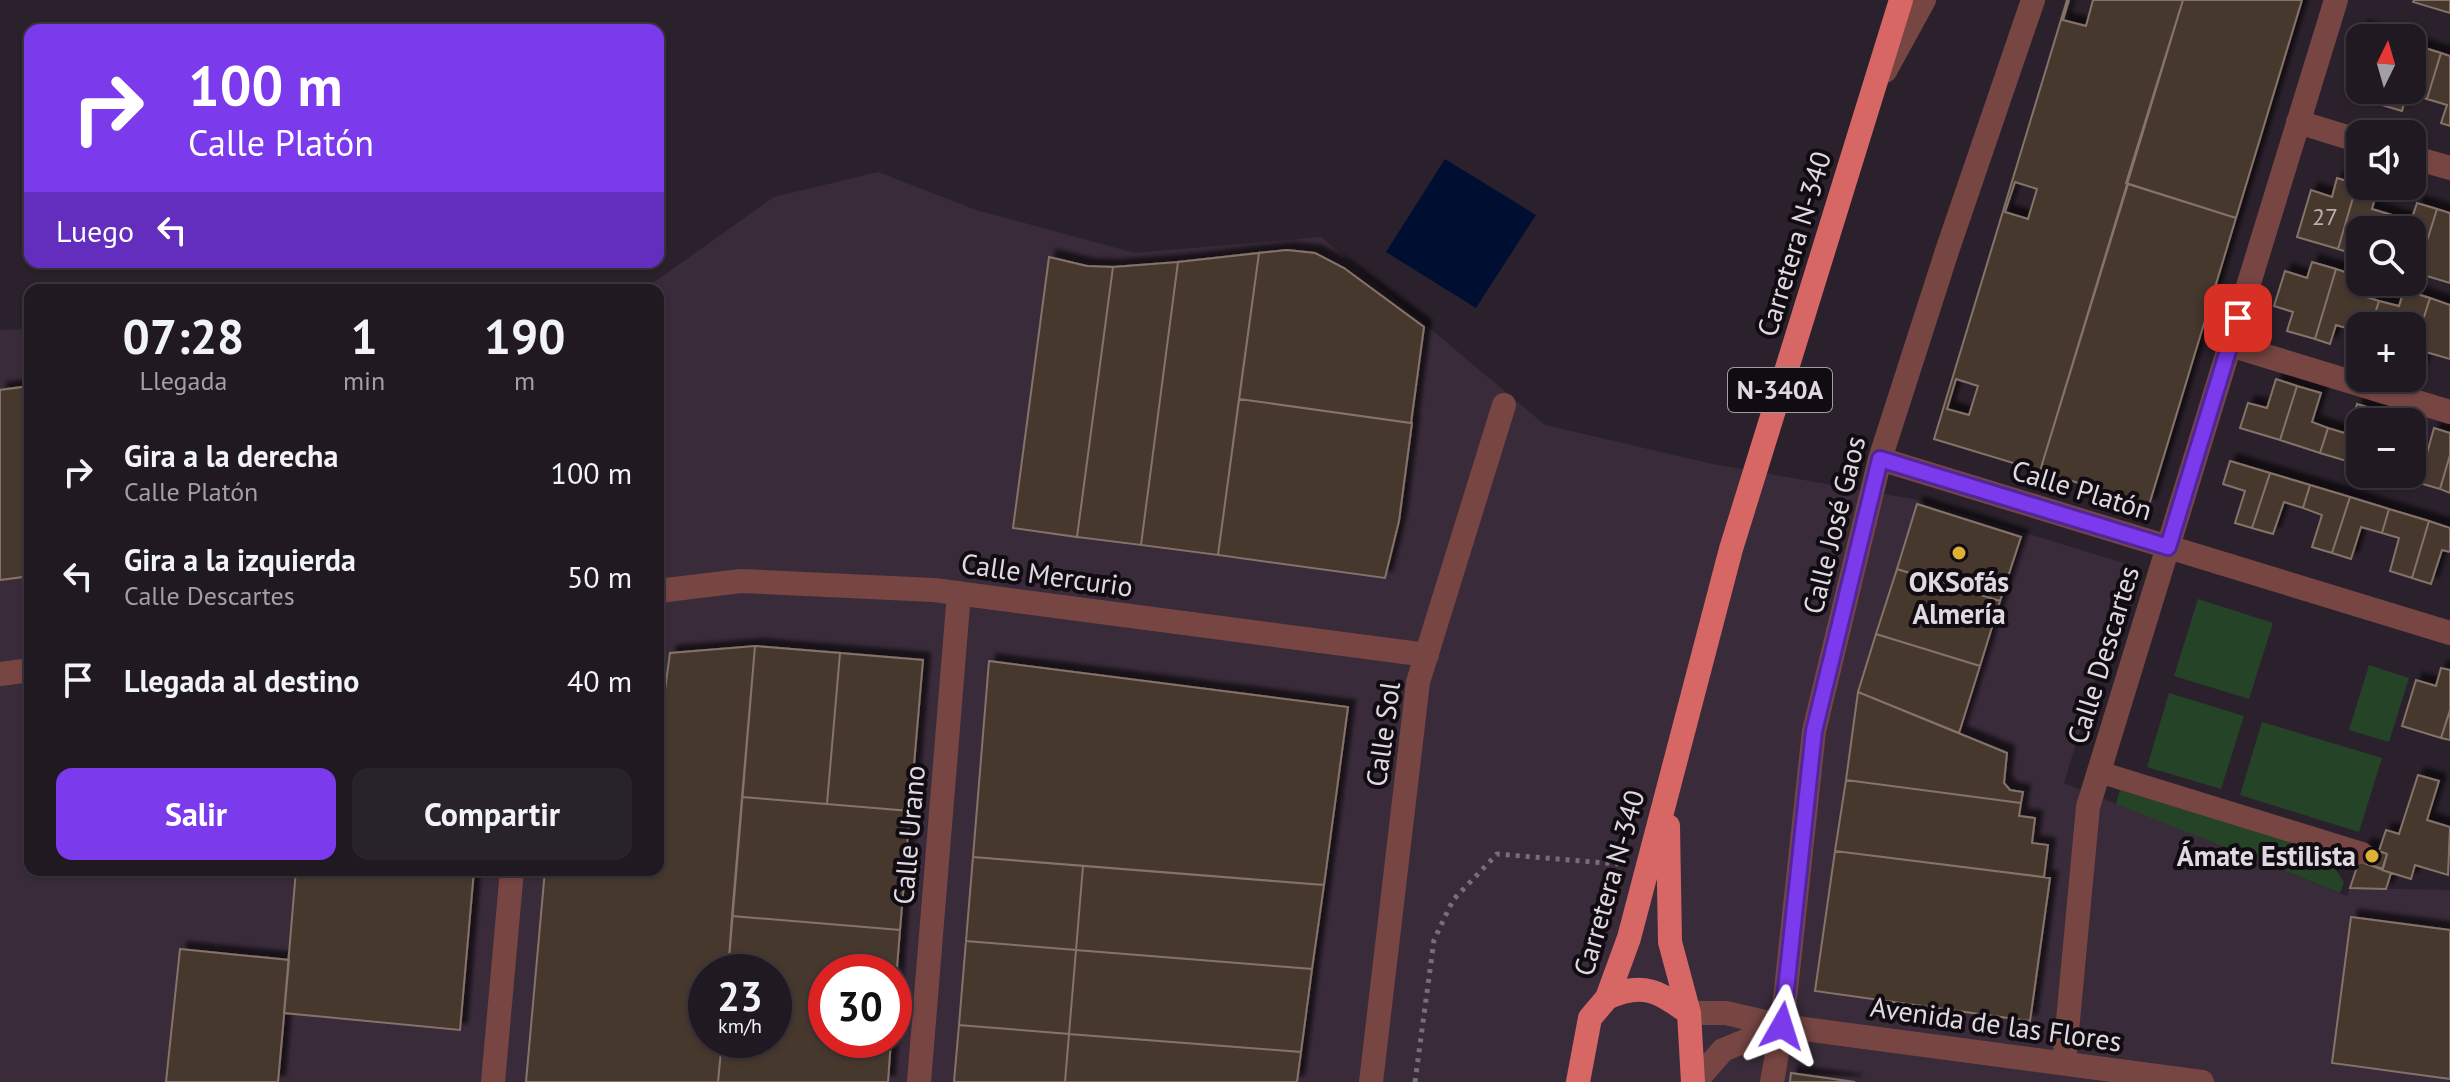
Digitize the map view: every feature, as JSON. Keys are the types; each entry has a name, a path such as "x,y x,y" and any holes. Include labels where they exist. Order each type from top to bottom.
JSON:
{"highway":[{"name":"Carretera N-340","path":"1578,1082 1590,1018 1607,998 1629,938 1731,549 1901,0"},
{"name":"Carretera N-340","path":"1668,784 1670,942 1689,1013 1694,1082"},
{"name":"Carretera N-340","path":"1607,998 1625,990 1660,992 1689,1013"}],"street":[{"path":"1873,94 1924,0"},
{"name":"Calle José Gaos","path":"1772,1082 1782,1026 1814,731 1880,459 2033,0"},
{"name":"Calle Descartes","path":"2064,1063 2088,807 2336,0"},
{"path":"2298,122 2346,137"},
{"path":"2426,161 2450,168"},
{"path":"2230,345 2450,412"},
{"name":"Calle Sol","path":"1371,1082 1418,682 1504,405"},
{"name":"Calle Platón","path":"1880,459 2450,633"},
{"name":"Calle Mercurio","path":"664,590 741,581 959,593 1427,655"},
{"name":"Calle Urano","path":"919,1082 959,593"},
{"path":"0,674 24,671"},
{"path":"493,1082 511,876"},
{"name":"Avenida de las Flores","path":"1689,1013 1726,1013 1782,1026 2202,1082"},
{"name":"Avenida de las Flores","path":"1694,1082 1723,1050 1782,1026"}],"lane":[{"path":"2099,772 2362,853"}],"path":[{"path":"1415,1082 1434,940 1453,900 1497,854 1597,861 1646,869"}],"shaded area":[{"path":"878,172 976,210 1135,253 1321,237 1545,425 1713,464 1918,500 2130,565 2064,783 2347,896 2350,888 2450,890 2450,1082 0,1082 0,330 24,329 24,876 664,876 664,284 651,284 774,197"}],"green space":[{"path":"2198,599 2273,623 2249,699 2174,676"},
{"path":"2369,665 2409,678 2389,742 2349,730"},
{"path":"2169,693 2244,716 2221,789 2147,767"},
{"path":"2262,722 2382,758 2359,832 2240,795"},
{"path":"2120,790 2324,852 2344,882 2340,893 2116,804"}],"water":[{"path":"1445,159 1536,215 1476,308 1386,252"}],"building":[{"path":"2067,0 2063,20 2086,26 2093,0 2183,0 2040,471 1934,439","holes":["2015,182 2037,189 2028,219 2005,212","1956,379 1978,386 1969,415 1947,409"]},
{"path":"2183,0 2302,0 2236,218 2126,183"},
{"path":"2450,0 2450,13 2413,2"},
{"path":"2426,48 2441,53 2426,99"},
{"path":"2441,53 2450,56 2450,126 2441,123 2447,105 2427,99"},
{"path":"2382,104 2404,104 2402,111"},
{"path":"2337,178 2346,181 2346,200 2352,200 2338,249 2297,237 2311,190 2332,197"},
{"path":"2128,184 2236,218 2149,505 2040,471"},
{"path":"2352,200 2374,200 2372,209 2392,215 2392,216 2348,216"},
{"path":"2417,203 2437,209 2426,244 2426,216 2413,216"},
{"path":"2437,209 2450,213 2450,283 2426,276 2426,244"},
{"path":"2346,222 2346,252 2338,249"},
{"path":"1287,250 1315,253 1344,268 1424,327 1411,423 1239,399 1259,253"},
{"path":"1259,253 1218,555 1141,545 1178,262"},
{"path":"1049,257 1087,266 1113,267 1077,537 1013,528"},
{"path":"1178,262 1141,545 1077,537 1113,267"},
{"path":"2312,262 2336,269 2315,339 2287,331 2293,312 2274,306 2285,271 2307,278"},
{"path":"2336,269 2346,272 2346,296 2363,296 2379,301 2375,312 2346,312 2346,328 2336,325 2330,344 2315,339"},
{"path":"2402,296 2430,298 2426,312 2375,312 2379,301 2399,306"},
{"path":"2430,298 2450,305 2450,359 2426,352 2426,312"},
{"path":"2276,379 2297,386 2280,440 2240,428 2248,403 2267,408"},
{"path":"2297,386 2321,393 2312,422 2328,428 2320,453 2280,440"},
{"path":"24,387 24,577 0,580 0,390"},
{"path":"1239,399 1412,423 1399,521 1385,578 1218,555"},
{"path":"2328,428 2346,433 2346,461 2320,453"},
{"path":"2434,428 2450,433 2450,455 2440,489 2426,485 2426,457"},
{"path":"2450,455 2450,493 2440,489"},
{"path":"2230,461 2270,473 2252,528 2235,523 2245,491 2223,484"},
{"path":"2270,473 2310,485 2303,508 2284,502 2273,534 2252,528"},
{"path":"2310,485 2350,497 2332,553 2312,547 2322,515 2303,508"},
{"path":"2350,497 2389,509 2382,533 2361,527 2351,559 2332,553"},
{"name":"OKSofás Almería","path":"1917,504 2021,537 2000,601 1897,569"},
{"path":"2389,509 2429,521 2412,578 2390,571 2399,538 2382,533"},
{"path":"2429,521 2450,528 2450,552 2442,550 2431,584 2412,578"},
{"path":"1897,569 2000,601 1980,666 1876,634"},
{"path":"1876,634 1980,666 1959,733 1858,692"},
{"path":"755,646 729,954 688,954 688,1058 720,1058 718,1082 526,1082 544,876 664,876 664,697 670,653"},
{"path":"755,646 840,653 827,804 742,797"},
{"path":"840,653 923,660 910,811 827,804"},
{"path":"989,661 1348,707 1324,885 973,857"},
{"path":"2441,668 2450,670 2450,710 2441,738 2402,726 2416,680 2436,686"},
{"path":"1858,692 2007,753 2004,783 2010,790 2023,792 2021,803 1846,780"},
{"path":"2450,710 2450,740 2441,738"},
{"path":"2418,775 2439,781 2427,820 2450,827 2448,875 2415,865 2411,879 2382,870 2387,854 2379,851 2386,830 2399,834"},
{"path":"1846,780 2021,803 2019,816 2035,818 2032,843 2048,845 2044,877 1835,851"},
{"path":"742,797 910,811 900,930 732,916"},
{"path":"2365,845 2387,854 2383,869 2359,861"},
{"path":"1835,851 2050,878 2030,1021 1815,991"},
{"path":"973,857 1083,866 1076,950 966,941"},
{"path":"2359,861 2391,873 2386,889 2350,888"},
{"path":"1083,866 1324,885 1312,969 1076,950"},
{"path":"295,876 473,876 460,1030 284,1013"},
{"path":"732,916 900,930 898,954 808,954 808,1058 890,1058 888,1082 718,1082 720,1058 792,1058 792,954 729,954"},
{"path":"2351,917 2450,930 2450,1079 2332,1063"},
{"path":"966,941 1076,950 1069,1034 959,1025"},
{"path":"180,949 289,960 278,1082 166,1082"},
{"path":"1076,950 1312,969 1301,1052 1069,1034"},
{"path":"959,1025 1069,1034 1065,1082 954,1082"},
{"path":"1069,1034 1301,1052 1297,1082 1065,1082"},
{"path":"1791,1073 1855,1082 1790,1082"}],"place":[{"name":"OKSofás Almería","path":"1959,553"},
{"name":"Ámate Estilista","path":"2372,856"}],"route":[{"path":"1782,1026 1814,731 1880,459 2168,547 2238,318"}]}
